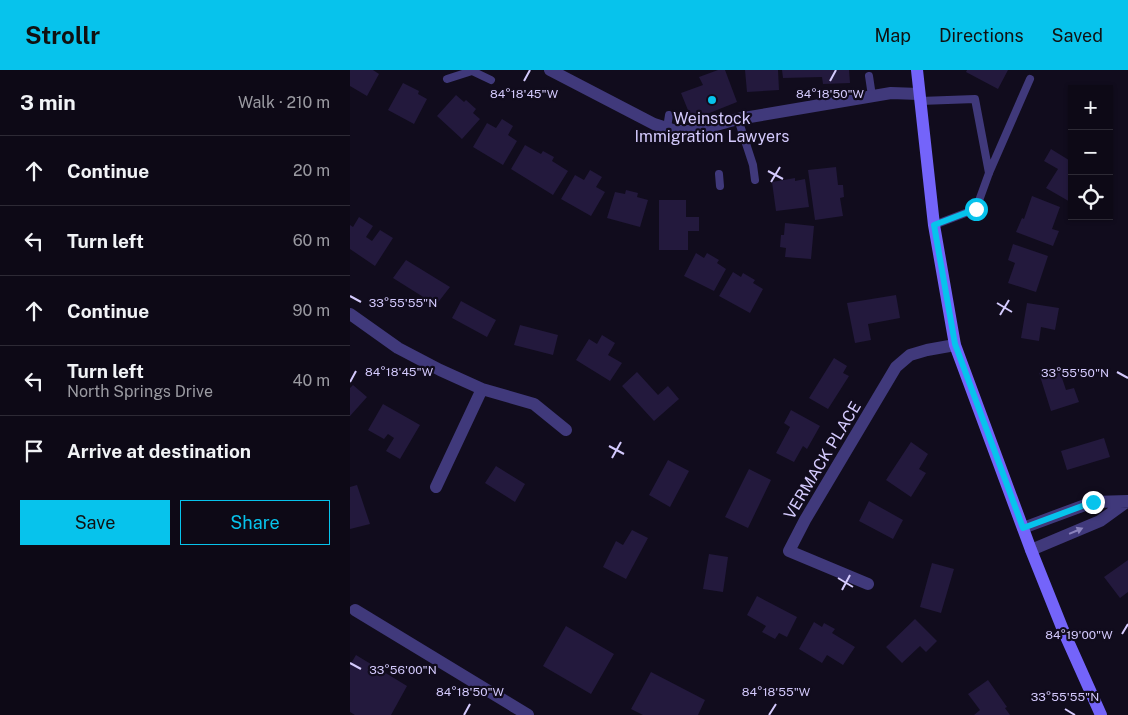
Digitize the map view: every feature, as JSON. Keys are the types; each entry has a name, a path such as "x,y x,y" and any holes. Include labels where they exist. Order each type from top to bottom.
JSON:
{"street":[{"path":"550,70 654,124 676,131 694,131 738,119 890,92 920,97"},
{"path":"917,70 934,225 955,344 1031,550 1063,630 1101,715"},
{"path":"350,314 398,348 440,370 482,389 534,404 566,430"},
{"name":"VERMACK PLACE","path":"868,584 789,551 805,520 896,367 910,355 955,344"},
{"path":"436,487 482,389"},
{"path":"1023,528 1093,502 1128,501"},
{"path":"1031,550 1100,521 1128,501"},
{"path":"355,610 528,715"}],"lane":[{"path":"447,79 473,70 491,80"},
{"path":"870,76 872,96"},
{"path":"934,225 976,209 989,173 1030,79"},
{"path":"920,97 975,99 989,173"},
{"path":"667,128 669,115"},
{"path":"738,119 753,165 755,180"},
{"path":"719,174 720,186"}],"building":[{"path":"350,70 373,70 379,74 367,96 350,86"},
{"path":"718,70 725,70 737,102 692,120 681,93 703,85 699,77"},
{"path":"745,70 778,70 779,90 747,92"},
{"path":"782,70 849,70 850,83 823,84 822,77 783,78"},
{"path":"967,70 1008,70 998,89 966,72"},
{"path":"403,83 419,91 418,94 427,99 414,124 388,110"},
{"path":"456,95 464,102 466,100 476,109 473,113 480,119 462,139 437,116"},
{"path":"502,119 513,126 508,135 517,141 503,165 473,147 487,123 496,128"},
{"path":"525,145 541,154 543,151 554,157 552,161 568,171 553,195 511,169"},
{"path":"1051,149 1068,160 1068,201 1046,188 1058,169 1044,161"},
{"path":"836,167 838,185 843,185 844,197 840,198 843,216 815,220 808,170"},
{"path":"590,170 602,177 596,187 605,192 591,216 561,199 575,175 584,180"},
{"path":"795,178 795,181 805,179 809,207 776,211 772,182"},
{"path":"626,190 638,193 637,197 648,200 640,227 607,218 615,192 625,194"},
{"path":"1032,196 1060,207 1052,229 1059,231 1053,246 1016,232 1022,218 1024,219"},
{"path":"659,200 686,200 686,217 699,217 699,231 688,231 688,250 659,250"},
{"path":"359,217 373,226 366,237 372,241 380,230 393,238 375,266 350,249 350,225 353,227"},
{"path":"785,223 814,226 811,259 785,257 786,248 780,247"},
{"path":"1013,244 1048,256 1036,292 1008,283 1015,263 1008,260"},
{"path":"696,253 704,258 707,253 719,260 717,263 726,269 714,291 684,276"},
{"path":"406,260 450,287 436,305 393,278"},
{"path":"733,272 741,277 743,273 755,280 753,283 763,289 750,313 719,296"},
{"path":"896,295 900,318 868,324 871,340 855,343 847,303"},
{"path":"461,301 496,320 487,337 452,318"},
{"path":"1027,303 1059,308 1055,330 1041,327 1039,341 1021,338"},
{"path":"520,325 558,335 553,355 514,345"},
{"path":"602,335 615,343 608,355 622,363 610,381 576,360 589,339 597,344"},
{"path":"834,358 847,366 843,373 849,376 828,409 809,398"},
{"path":"1058,366 1066,390 1074,388 1079,402 1051,411 1039,373"},
{"path":"637,372 658,395 668,386 679,399 654,421 622,386"},
{"path":"353,385 367,397 350,416 350,388"},
{"path":"383,404 420,425 400,459 386,451 394,438 388,434 384,439 368,430"},
{"path":"791,410 820,426 807,449 803,446 794,462 776,453 790,427 784,423"},
{"path":"1104,438 1110,457 1067,470 1061,451"},
{"path":"911,442 928,454 919,469 926,473 911,497 886,480"},
{"path":"668,460 689,471 670,507 649,495"},
{"path":"496,466 525,484 515,502 485,483"},
{"path":"749,469 771,480 748,528 725,517"},
{"path":"357,485 370,524 350,529 350,487"},
{"path":"869,501 903,520 893,539 859,521"},
{"path":"632,530 648,538 626,579 603,567 616,541 623,545"},
{"path":"709,554 728,557 723,592 703,589"},
{"path":"1128,560 1128,592 1120,598 1104,577"},
{"path":"932,563 954,569 941,613 920,607"},
{"path":"757,596 797,617 787,637 779,633 775,639 762,632 766,626 747,615"},
{"path":"915,619 937,641 926,652 920,646 902,663 886,647"},
{"path":"814,622 822,627 824,623 835,629 832,633 855,647 843,665 827,655 822,663 799,649"},
{"path":"566,626 614,654 591,694 543,666"},
{"path":"356,655 407,686 391,715 355,715 350,712 350,665"},
{"path":"651,672 705,700 698,715 643,715 631,709"},
{"path":"988,680 1007,707 1005,708 1010,715 974,715 980,710 968,694"}],"place":[{"name":"Weinstock Immigration Lawyers","path":"712,100"}],"route":[{"path":"976,209 934,225 955,344 1023,528 1093,502"}]}
